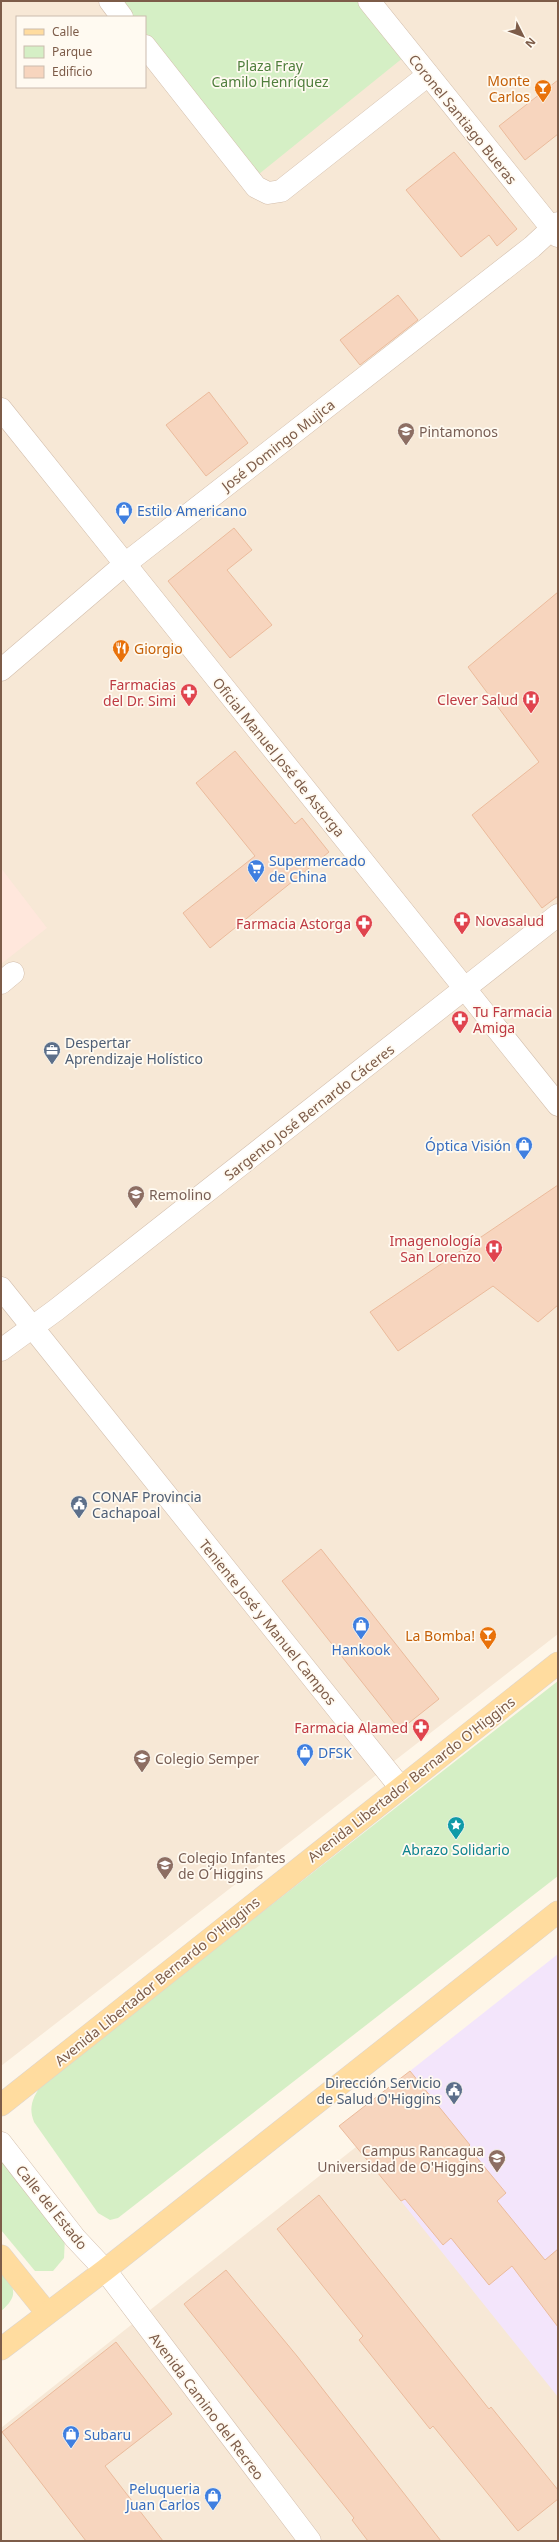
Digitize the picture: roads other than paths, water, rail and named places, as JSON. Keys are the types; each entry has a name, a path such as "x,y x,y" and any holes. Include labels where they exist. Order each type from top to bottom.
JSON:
{"main road":[{"name":"Avenida Libertador Bernardo O'Higgins","path":"1,2105 558,1663"},
{"path":"1,2349 105,2270 558,1912"},
{"path":"1,2256 47,2313"}],"street":[{"path":"110,1 121,16"},
{"name":"Coronel Santiago Bueras","path":"369,1 428,75 556,229"},
{"path":"146,47 256,187 268,193 281,191 428,75"},
{"name":"José Domingo Mujica","path":"1,670 125,564 556,229"},
{"name":"Oficial Manuel José de Astorga","path":"1,410 558,1105"},
{"name":"Sargento José Bernardo Cáceres","path":"1,1350 558,916"},
{"name":"Teniente José y Manuel Campos","path":"1,1288 400,1787"},
{"name":"Calle del Estado","path":"1,2143 75,2238 105,2270"},
{"name":"Avenida Camino del Recreo","path":"105,2270 310,2541"}],"place":[{"name":"Monte Carlos","path":"543,103"},
{"name":"Pintamonos","path":"406,446"},
{"name":"Estilo Americano","path":"124,525"},
{"name":"Giorgio","path":"121,663"},
{"name":"Farmacias del Dr. Simi","path":"189,707"},
{"name":"Clever Salud","path":"531,714"},
{"name":"Supermercado de China","path":"256,883"},
{"name":"Novasalud","path":"462,935"},
{"name":"Farmacia Astorga","path":"364,938"},
{"name":"Tu Farmacia Amiga","path":"460,1034"},
{"name":"Despertar Aprendizaje Holístico","path":"52,1065"},
{"name":"Óptica Visión","path":"524,1160"},
{"name":"Remolino","path":"136,1209"},
{"name":"Imagenología San Lorenzo","path":"494,1263"},
{"name":"CONAF Provincia Cachapoal","path":"79,1519"},
{"name":"Hankook","path":"361,1640"},
{"name":"La Bomba!","path":"488,1650"},
{"name":"Farmacia Alamed","path":"421,1742"},
{"name":"DFSK","path":"305,1767"},
{"name":"Colegio Semper","path":"142,1773"},
{"name":"Abrazo Solidario","path":"456,1840"},
{"name":"Colegio Infantes de O´Higgins","path":"165,1880"},
{"name":"Dirección Servicio de Salud O'Higgins","path":"454,2105"},
{"name":"Campus Rancagua Universidad de O'Higgins","path":"497,2173"},
{"name":"Subaru","path":"71,2449"},
{"name":"Peluqueria Juan Carlos","path":"213,2511"}],"park label":[{"name":"Plaza Fray Camilo Henríquez","path":"270,74"}]}
